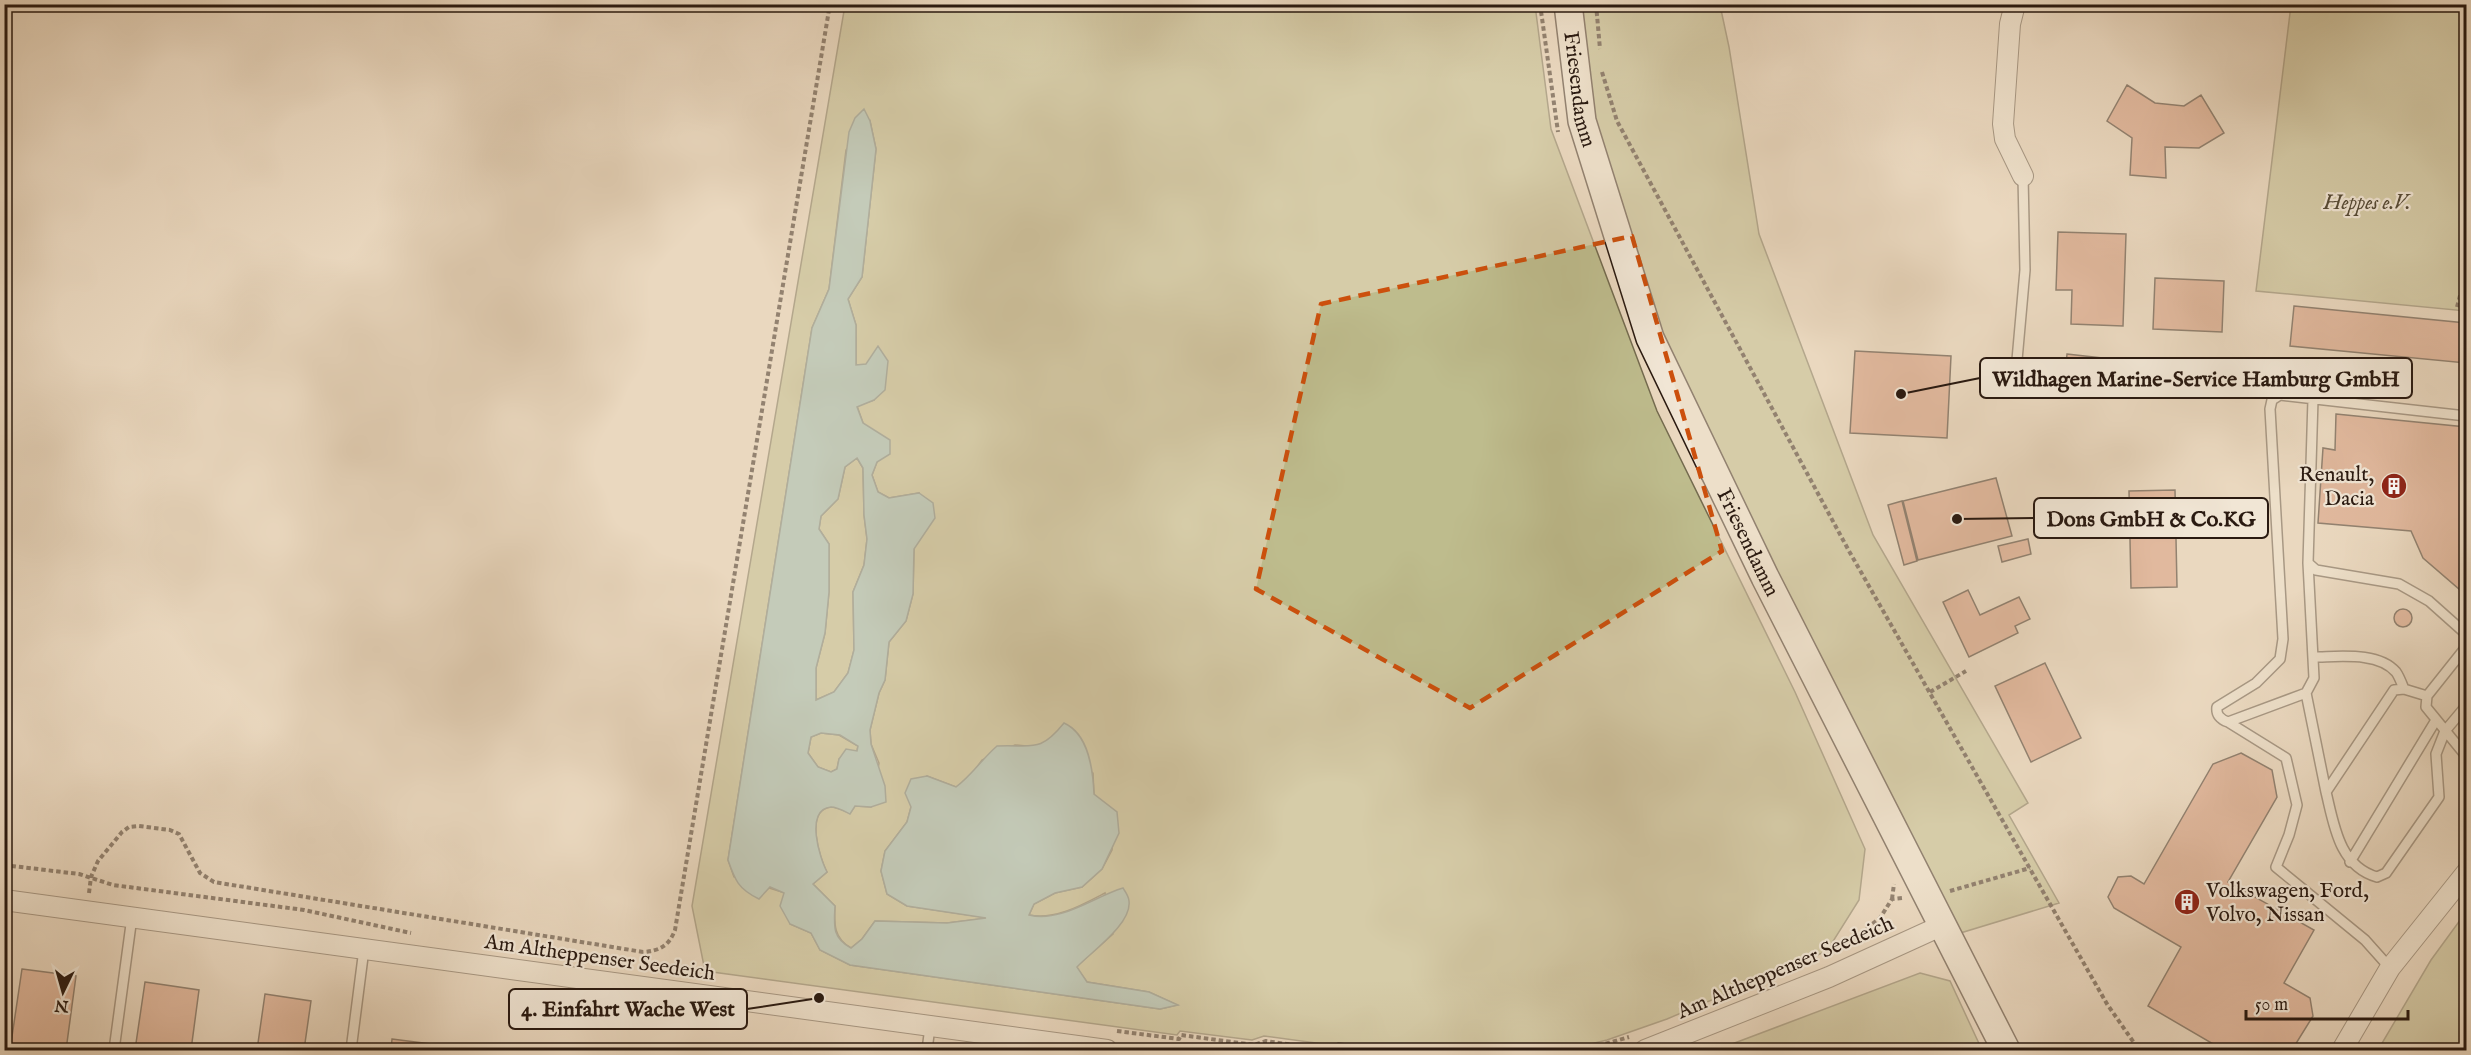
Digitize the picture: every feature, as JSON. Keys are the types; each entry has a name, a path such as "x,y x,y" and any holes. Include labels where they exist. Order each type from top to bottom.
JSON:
{"main road":[{"name":"Friesendamm","path":"1568,4 1582,121 1650,338 1765,577 2006,1050"}],"street":[{"path":"2015,4 2010,24 2003,124 2005,139 2023,176"},
{"path":"2342,1050 2390,969 2466,873"},
{"name":"Am Altheppenser Seedeich","path":"4,900 1107,1050"},
{"name":"Am Altheppenser Seedeich","path":"1642,1042 1829,977 1943,925"}],"lane":[{"path":"2017,360 2025,270 2023,176"},
{"path":"2390,969 2365,940 2276,867 2289,835 2297,805 2286,758 2218,716 2217,707 2256,682 2280,659 2283,639 2270,409 2272,400 2280,395 2466,416"},
{"path":"2313,399 2308,563 2314,678 2306,693 2338,839 2350,862 2364,874 2377,877 2386,873 2439,797 2436,754 2445,731 2466,706"},
{"path":"2308,563 2316,570 2399,584 2429,602 2466,634"},
{"path":"2466,647 2427,696 2426,707 2466,756"},
{"path":"2313,657 2351,657 2380,661 2396,672 2404,689"},
{"path":"2326,792 2394,690 2404,689 2427,696"},
{"path":"2228,722 2306,693"},
{"path":"2350,862 2436,720"},
{"path":"114,1050 132,917"},
{"path":"351,1050 364,949"},
{"path":"927,1050 930,1027"}],"path":[{"path":"87,911 91,877 98,861 122,832 129,827 140,826 170,830 179,834 200,873 205,878 221,884 643,952 664,947 671,940 677,918 830,4"},
{"path":"1596,4 1600,51"},
{"path":"1601,61 1617,121 1849,551 2107,1004 2139,1050"},
{"path":"2457,307 2466,273"},
{"path":"1930,692 1966,671"},
{"path":"4,865 79,874 113,885 304,910 412,933"},
{"path":"1834,953 1880,918 1892,899 1928,898 2030,868"},
{"path":"1108,1030 1179,1039 1181,1035 1254,1045 1266,1041 1326,1050"},
{"path":"1584,1050 1642,1042"}],"highlighted area":[{"path":"1632,236 1722,551 1470,708 1256,589 1321,304"}],"green space":[{"path":"845,5 1535,5 1551,129 1657,411 1795,692 1865,849 1859,900 1827,951 1667,1019 1607,1040 1566,1050 1379,1050 1379,1048 1339,1043 1338,1046 1264,1036 1252,1040 1180,1031 1177,1035 705,971 692,906","holes":["870,121 876,149 862,277 848,299 856,325 856,365 866,365 874,400 857,406 877,462 872,475 878,492 889,498 919,493 913,594 906,621 889,642 885,680 879,693 870,730 871,744 879,763 871,807 855,806 850,813 833,807 823,810 818,817 816,836 827,872 813,884 835,906 836,930 841,940 851,948 862,939 875,921 947,923 989,918 907,906 887,894 881,871 885,851 907,822 911,807 927,776 956,787 970,777 982,760 1015,745 1037,747 1051,739 1093,773 1094,795 1116,812 1112,850 1102,869 1082,887 1055,893 1034,904 1029,915 1059,913 1078,907 1105,893 1113,934 1076,967 1087,982 1149,992 1177,1005 1160,1009 850,965 820,950 811,933 790,924 785,893 734,877 728,860 812,328 829,289 846,150"]},
{"path":"1577,5 1720,5 1729,47 1759,234 1873,535 2028,803 2009,815 2059,903 1957,934 1658,336 1591,120"},
{"name":"Heppes e.V.","path":"2291,5 2466,5 2466,311 2256,291"},
{"path":"857,458 863,468 867,539 864,565 853,592 854,650 848,673 834,692 816,700 816,668 825,633 829,592 829,544 819,529 821,516 838,499 845,467"},
{"path":"821,733 839,735 858,746 857,751 839,759 837,769 831,772 818,767 808,753 811,737"},
{"path":"2466,912 2466,1050 2378,1050 2431,960"},
{"path":"1920,973 1950,981 1982,1050 1716,1050"}],"water":[{"path":"864,109 870,121 876,149 862,277 848,299 856,325 856,365 866,364 878,346 888,361 885,390 874,400 857,407 863,423 890,440 890,454 877,462 872,475 878,492 889,498 919,493 933,503 935,518 914,549 913,594 906,621 889,642 885,680 879,693 870,730 871,744 885,786 886,802 871,807 855,806 850,814 833,807 823,810 818,816 816,835 827,872 813,884 835,906 837,936 851,948 862,939 875,921 947,923 986,918 907,906 887,894 881,871 885,851 907,822 911,807 905,793 911,779 927,776 956,787 997,746 1027,746 1041,743 1064,723 1079,735 1084,744 1091,764 1094,794 1117,812 1119,833 1102,869 1082,887 1055,893 1034,904 1029,915 1041,917 1065,912 1123,888 1129,901 1124,919 1118,928 1077,967 1087,982 1149,992 1178,1005 1160,1009 850,965 820,950 811,933 790,924 780,906 784,893 770,887 759,899 742,888 730,867 728,860 812,328 829,289 849,132 855,118","holes":["857,458 863,468 867,539 864,565 853,592 854,650 848,673 834,692 816,700 816,668 825,633 829,592 829,544 819,529 821,516 838,499 845,467","821,733 840,735 858,746 857,751 846,749 839,759 837,769 831,772 818,767 808,753 811,737"]}],"building":[{"path":"2127,85 2155,103 2184,106 2201,95 2224,133 2199,148 2165,147 2166,178 2130,175 2132,138 2107,121"},
{"path":"2058,232 2126,234 2123,326 2071,324 2072,290 2056,290"},
{"path":"2155,278 2224,281 2222,332 2153,329"},
{"path":"2294,306 2466,323 2466,363 2290,346"},
{"path":"1855,351 1951,356 1947,438 1850,433"},
{"path":"2067,354 2111,359 2108,391 2064,387"},
{"name":"Renault, Dacia","path":"2336,414 2466,427 2466,595 2423,558 2411,531 2318,523 2323,448 2335,450"},
{"path":"1996,478 2012,536 1918,560 1903,501"},
{"path":"2175,490 2177,587 2131,588 2129,491"},
{"path":"1902,501 1917,561 1904,565 1888,505"},
{"path":"2028,539 2031,554 2002,562 1998,546"},
{"path":"1968,590 1980,615 2019,597 2030,619 2015,626 2018,633 1969,657 1943,602"},
{"path":"2399,609 2407,609 2412,614 2410,625 2399,627 2394,622 2394,614"},
{"path":"2045,663 2081,738 2031,762 1995,686"},
{"name":"Volkswagen, Ford, Volvo, Nissan","path":"2241,753 2272,770 2277,797 2228,882 2314,930 2284,983 2310,998 2313,1016 2292,1050 2217,1050 2215,1045 2148,1006 2181,947 2114,908 2108,897 2118,877 2131,876 2144,884 2213,764"},
{"path":"22,969 76,976 66,1050 10,1050"},
{"path":"145,982 199,990 191,1050 135,1050"},
{"path":"265,994 311,1001 304,1050 257,1050"},
{"path":"392,1039 462,1048 462,1050 391,1050"},
{"path":"1338,1043 1371,1047 1371,1050 1337,1050"}],"place":[{"name":"Wildhagen Marine-Service Hamburg GmbH","path":"1901,394"},
{"name":"Renault, Dacia","path":"2394,486"},
{"name":"Dons GmbH & Co.KG","path":"1957,519"},
{"name":"Volkswagen, Ford, Volvo, Nissan","path":"2187,902"},
{"name":"4. Einfahrt Wache West","path":"819,998"}]}
